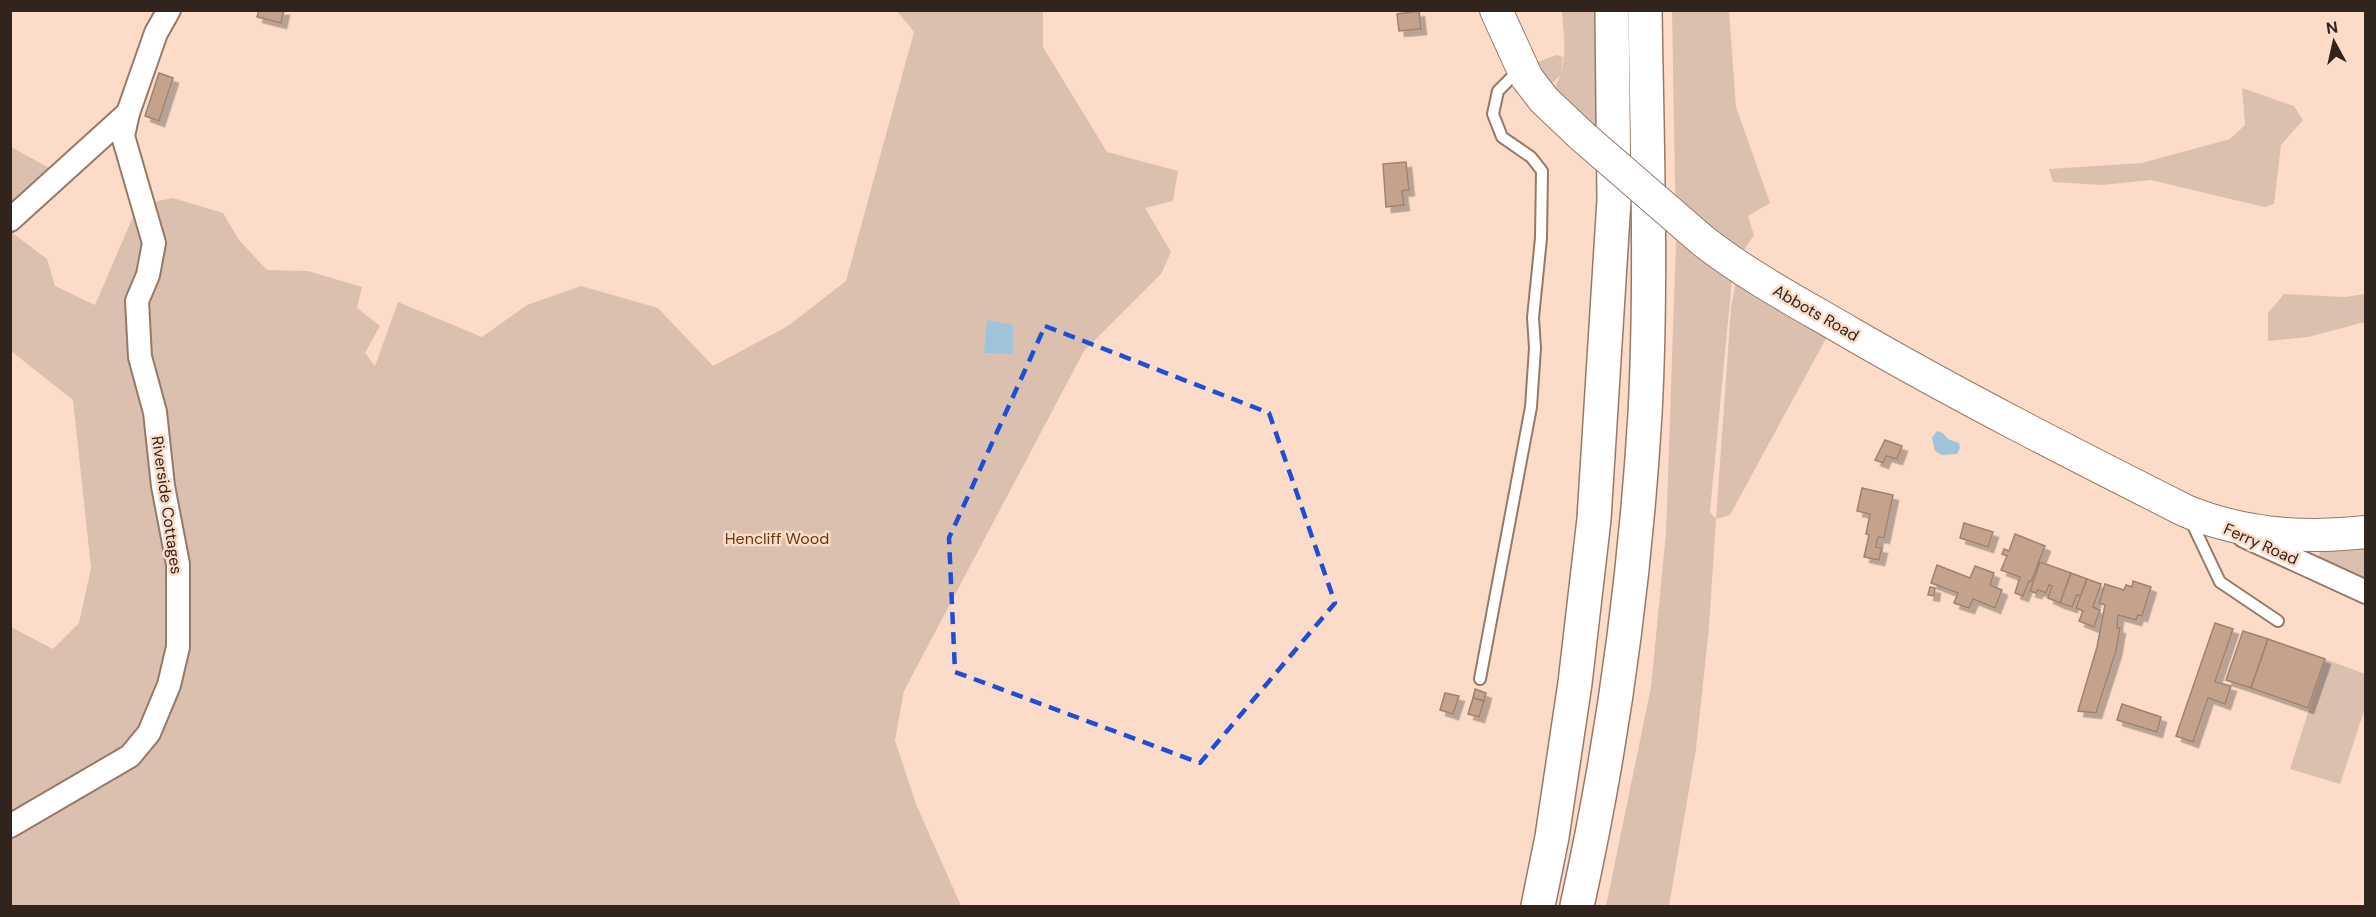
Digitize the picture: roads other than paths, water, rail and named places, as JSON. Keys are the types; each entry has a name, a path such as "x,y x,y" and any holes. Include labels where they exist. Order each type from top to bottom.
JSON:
{"highway":[{"path":"1538,906 1552,837 1575,683 1594,519 1614,200 1612,10"},
{"path":"1577,906 1593,835 1618,690 1638,512 1645,411 1648,249 1645,10"}],"street":[{"name":"Riverside Cottages","path":"10,826 129,756 149,733 169,685 178,647 178,564 163,486 155,411 140,357 137,302 148,274 154,243 123,136 128,113 156,33 169,10"},
{"name":"Abbots Road","path":"1496,10 1522,68 1544,100 1702,240 1737,267 2009,422 2199,516 2245,529 2324,534 2366,532"},
{"path":"10,220 128,113"},
{"name":"Ferry Road","path":"2199,516 2366,592"},
{"name":"Ferry Road","path":"2310,566 2306,556 2312,544 2324,534"}],"lane":[{"path":"1480,679 1532,407 1533,318 1541,238 1542,171 1531,157 1502,137 1493,114 1498,91 1522,68"},
{"path":"2199,516 2220,582 2278,621"}],"water":[{"path":"987,320 1013,325 1013,354 984,353"},
{"path":"1937,431 1959,443 1960,448 1957,454 1942,455 1935,451 1932,438"}],"park label":[{"name":"Hencliff Wood","path":"777,538"}]}
